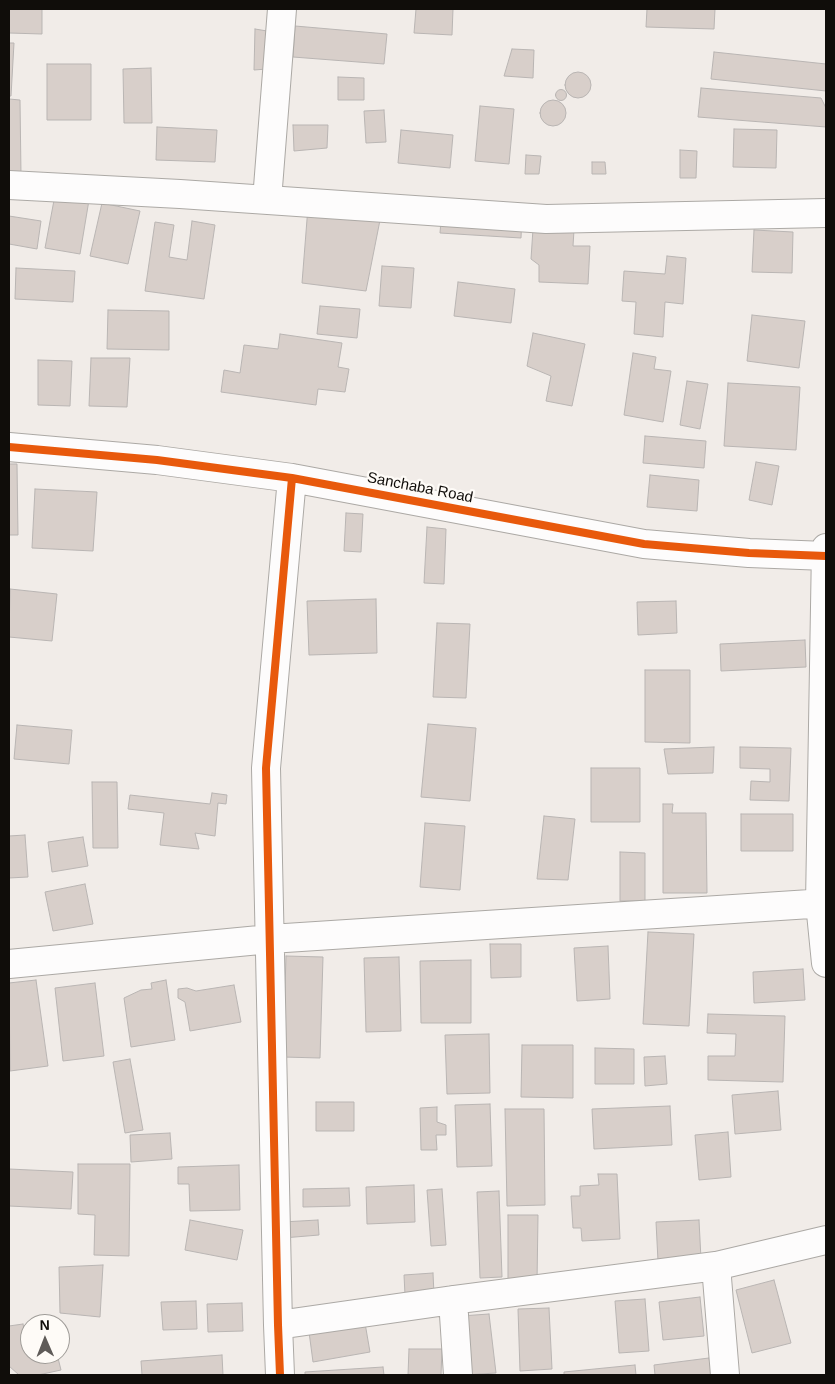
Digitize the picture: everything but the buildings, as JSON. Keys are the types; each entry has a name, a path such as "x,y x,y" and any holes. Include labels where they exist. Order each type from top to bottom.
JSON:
{"street":[{"path":"267,200 282,9"},
{"path":"9,185 180,194 546,219 826,213"},
{"name":"Sanchaba Road","path":"9,448 157,460 292,478 644,544 749,553 826,556"},
{"path":"280,1375 266,768 292,478"},
{"path":"826,548 823,903 826,963"},
{"path":"9,964 270,938 823,903"},
{"path":"278,1325 716,1266 826,1240"},
{"path":"716,1266 725,1375"},
{"path":"453,1300 458,1375"}],"cycle path":[{"path":"9,447 157,460 292,478 644,544 749,553 826,556"},
{"path":"280,1375 266,768 292,478"}]}
